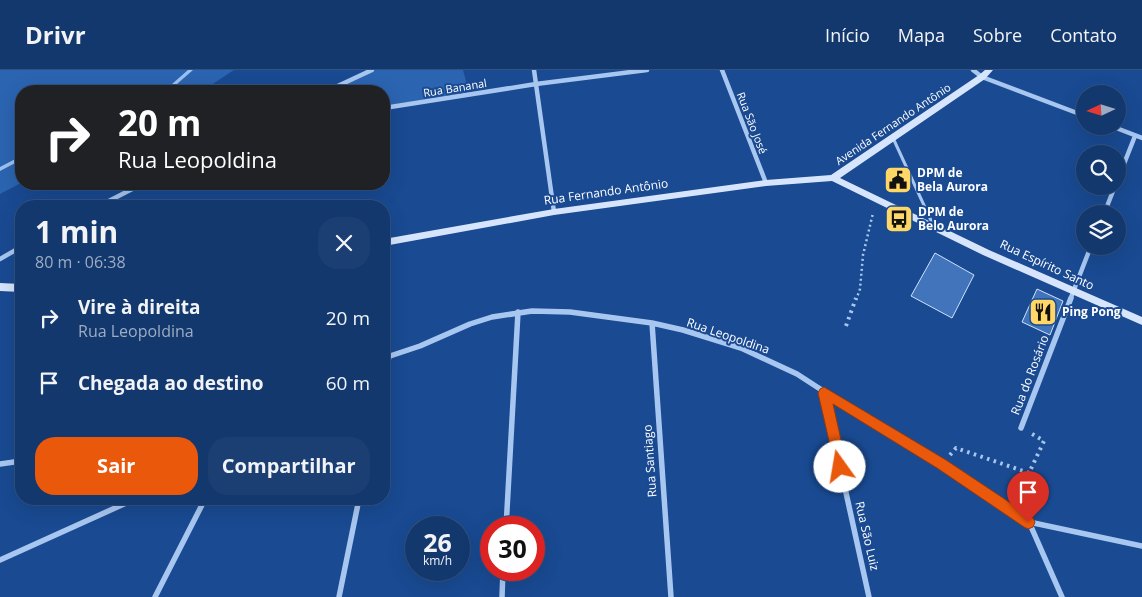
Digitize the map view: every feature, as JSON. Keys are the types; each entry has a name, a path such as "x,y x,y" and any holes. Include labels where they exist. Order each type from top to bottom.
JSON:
{"street":[{"path":"340,85 372,70"},
{"path":"534,70 554,212"},
{"name":"Rua Bananal","path":"390,107 536,84 647,70"},
{"name":"Rua São José","path":"722,70 766,183"},
{"path":"973,70 982,77 1076,113"},
{"name":"Avenida Fernando Antônio","path":"834,178 982,77 989,70"},
{"path":"1126,132 1142,138"},
{"path":"1126,159 1135,136"},
{"name":"Rua Fernando Antônio","path":"390,242 554,212 766,183 834,178"},
{"name":"Rua Espírito Santo","path":"834,178 877,201 1073,292 1142,321"},
{"path":"111,200 130,190"},
{"path":"0,259 15,250"},
{"name":"Rua do Rosário","path":"1021,428 1087,255"},
{"path":"0,287 15,288"},
{"name":"Rua Leopoldina","path":"390,356 420,346 470,324 518,312 553,311 652,323 714,339 759,356 797,374 824,393 942,464 1028,522"},
{"path":"507,516 518,312"},
{"name":"Rua Santiago","path":"652,323 671,597"},
{"name":"Rua São Luiz","path":"824,393 870,597"},
{"path":"0,464 15,462"},
{"path":"0,560 122,505"},
{"path":"155,597 202,505"},
{"path":"339,597 358,505"},
{"path":"1028,522 1142,546"},
{"path":"1028,522 1062,597"},
{"path":"502,597 503,581"}],"lane":[{"path":"893,138 934,227"}],"path":[{"path":"846,326 860,289 863,254 877,201"},
{"path":"942,464 956,448 1029,473 1044,441"}],"shaded area":[{"path":"0,70 234,70 211,85 15,85 15,186 0,194"},
{"path":"376,70 463,70 469,92 390,105 390,85 344,85"}],"building":[{"path":"935,253 974,275 952,318 911,296"},
{"name":"Ping Pong","path":"1037,289 1063,301 1050,335 1022,322"}],"waterway":[{"path":"173,85 191,70"},
{"path":"0,169 15,161"}],"place":[{"name":"DPM de Bela Aurora","path":"898,180"},
{"name":"DPM de Belo Aurora","path":"899,219"},
{"name":"Ping Pong","path":"1043,312"}],"route":[{"path":"840,467 824,393 942,464 1028,522"}]}
